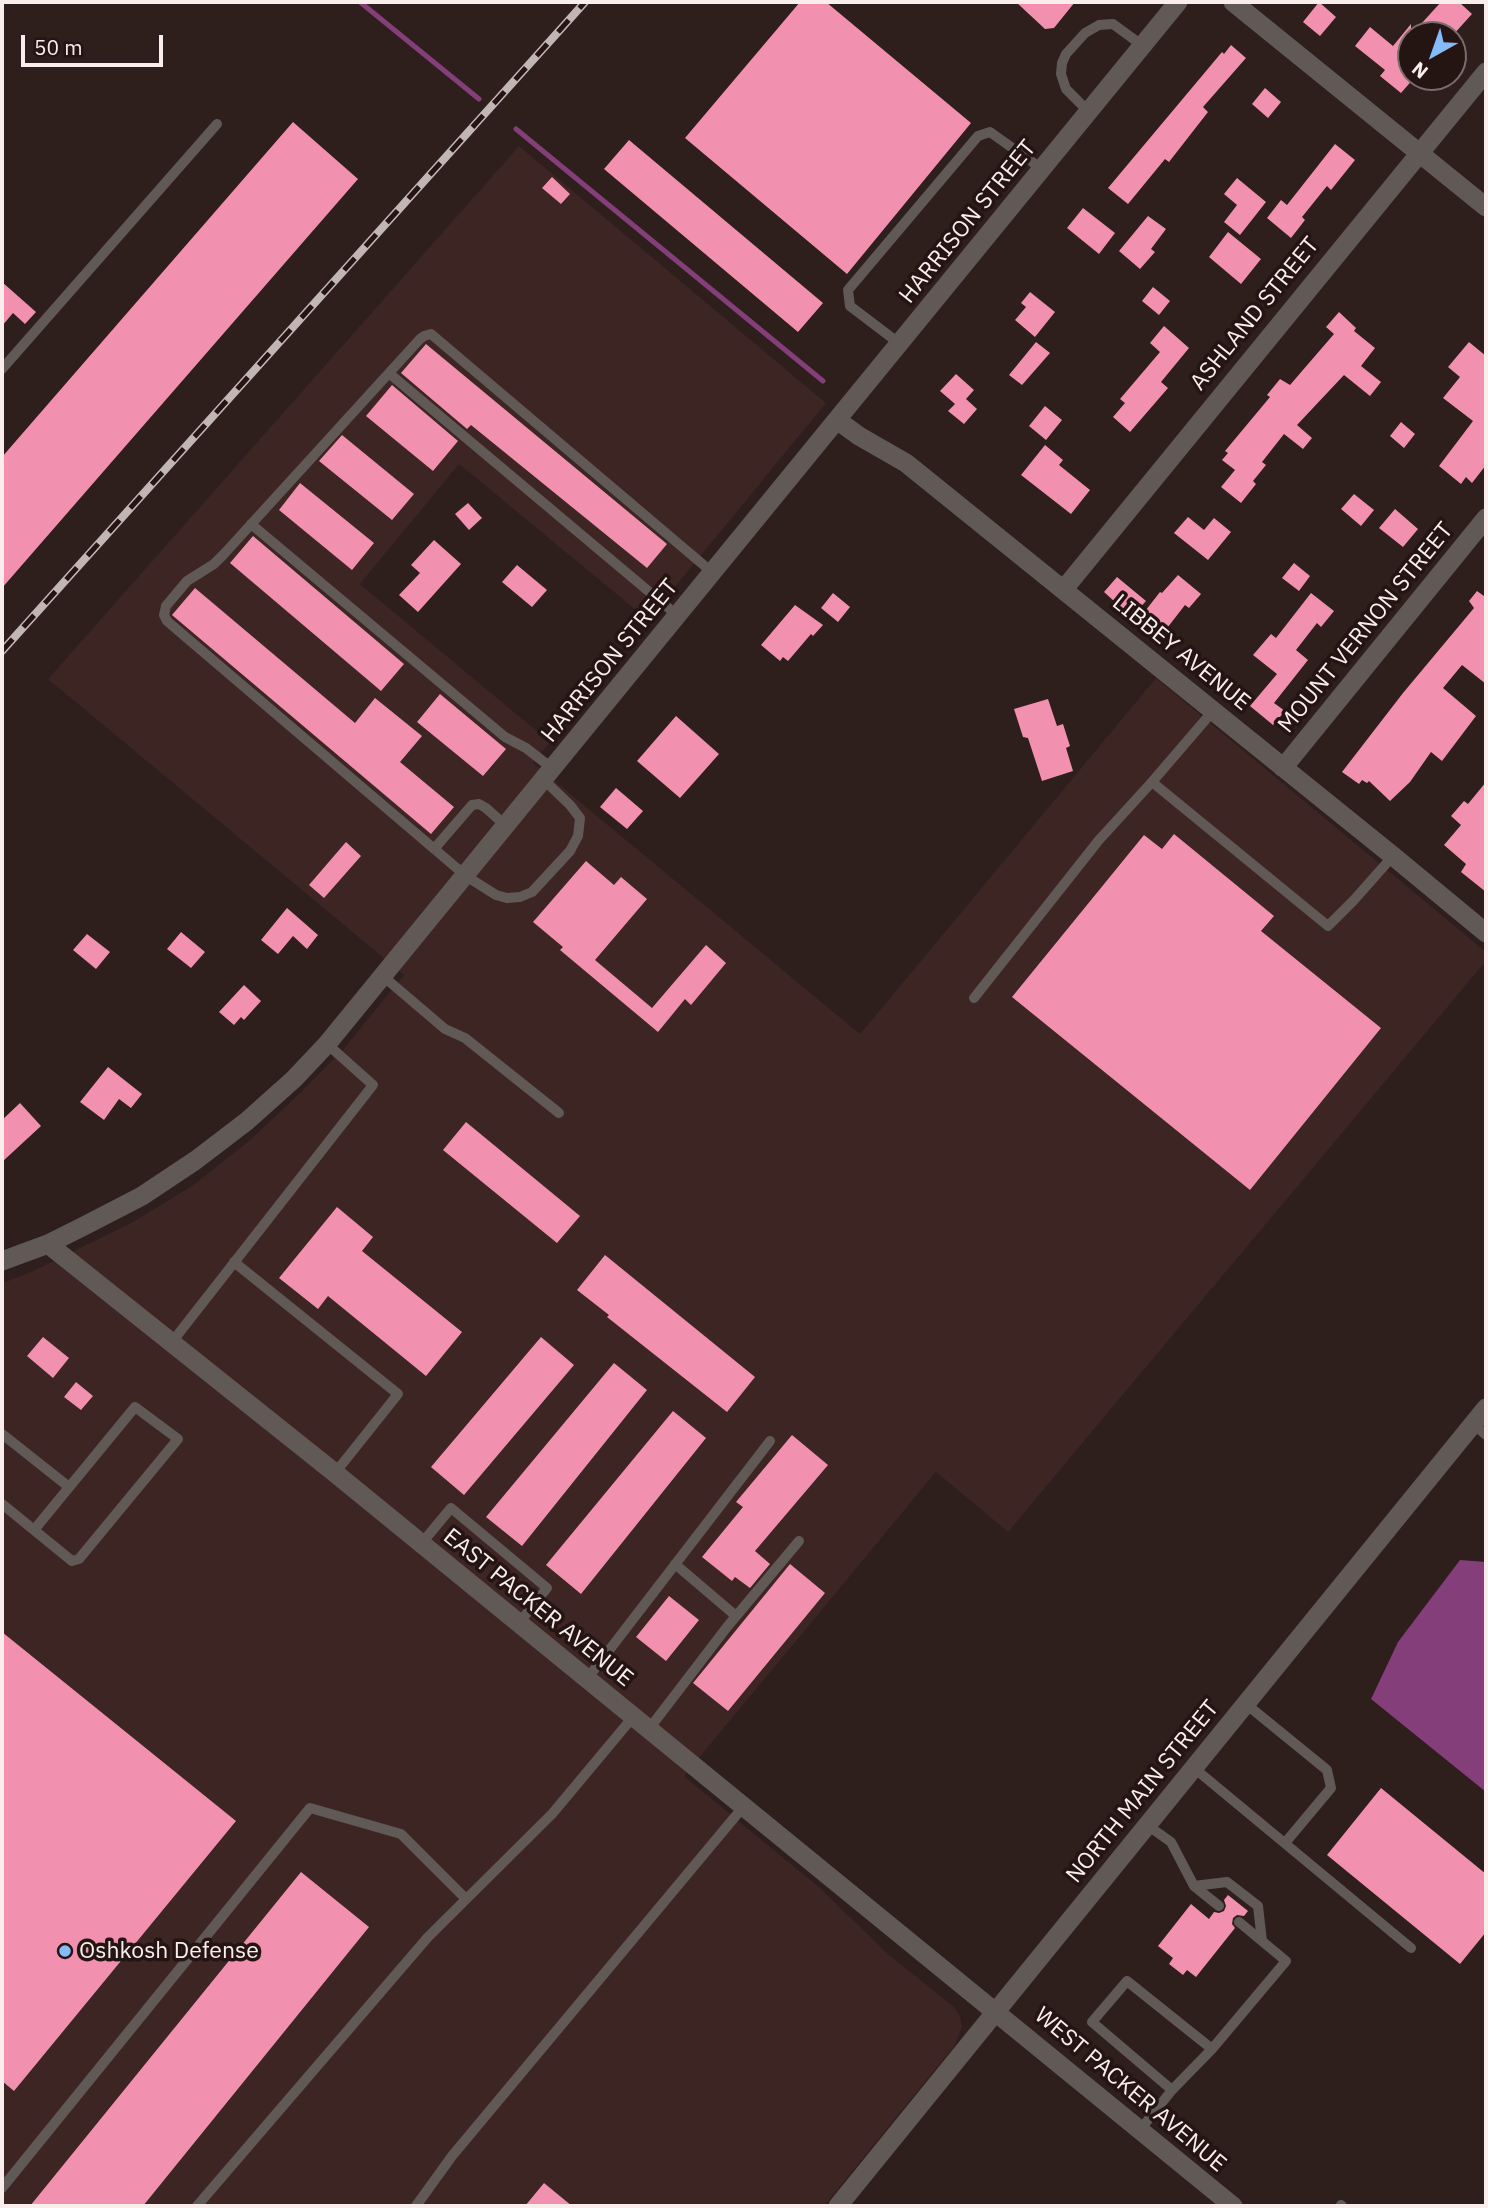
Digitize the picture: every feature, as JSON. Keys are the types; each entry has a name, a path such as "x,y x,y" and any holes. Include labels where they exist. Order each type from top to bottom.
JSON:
{"street":[{"name":"HARRISON STREET","path":"2,1261 48,1244 142,1196 196,1160 256,1113 327,1044 507,827 1178,2"},
{"path":"1233,2 1486,207"},
{"name":"ASHLAND STREET","path":"1064,589 1486,72"},
{"name":"LIBBEY AVENUE","path":"837,420 906,463 1486,933"},
{"name":"MOUNT VERNON STREET","path":"1283,768 1486,518"},
{"name":"EAST PACKER AVENUE","path":"48,1244 997,2011"},
{"name":"NORTH MAIN STREET","path":"838,2206 1246,1704 1480,1430 1486,1408"},
{"name":"WEST PACKER AVENUE","path":"997,2011 1233,2206"}],"lane":[{"path":"1088,112 1066,89 1061,75 1066,54 1085,33 1099,25 1113,24 1143,46"},
{"path":"2,369 217,124"},
{"path":"900,344 850,306 848,290 978,136 990,132 1042,169"},
{"path":"251,524 505,737 526,748 579,818 579,836 569,851 532,892 507,898 496,895 466,876 167,621 164,615 166,606 187,581 214,564 420,340 431,334 714,573"},
{"path":"390,374 679,616"},
{"path":"974,998 1099,840 1213,711"},
{"path":"1152,782 1328,926 1394,856"},
{"path":"435,849 472,805 479,804 486,808 507,827"},
{"path":"384,977 445,1029 465,1038 559,1114"},
{"path":"172,1342 373,1085 327,1044"},
{"path":"234,1262 398,1394 335,1474"},
{"path":"2,1504 72,1561 79,1559 178,1439 135,1407 34,1530"},
{"path":"2,1434 69,1487"},
{"path":"587,1679 770,1441"},
{"path":"421,1544 451,1508 547,1588 519,1623"},
{"path":"649,1729 736,1616 799,1541"},
{"path":"675,1564 736,1616"},
{"path":"1246,1704 1327,1770 1331,1788 1285,1843"},
{"path":"197,2206 428,1937 552,1814 633,1717"},
{"path":"1194,1768 1411,1948"},
{"path":"416,2206 452,2156 744,1806"},
{"path":"2,2188 310,1808 401,1834 465,1898"},
{"path":"1147,1825 1171,1842 1194,1886 1219,1906"},
{"path":"1194,1886 1227,1882 1258,1906 1262,1941"},
{"path":"1140,2130 1286,1961 1239,1923"},
{"path":"1172,2090 1092,2022 1127,1981 1212,2049"}],"shaded area":[{"path":"519,146 826,403 648,620 459,464 360,584 550,742 533,763 860,1034 1156,678 1486,952 1486,961 1008,1532 936,1472 684,1776 820,1888 888,1954 953,2006 960,2016 962,2027 955,2045 824,2206 2,2206 2,1283 29,1273 133,1222 192,1186 249,1141 298,1095 340,1053 404,975 48,679"},
{"path":"1460,1560 1486,1562 1486,1792 1371,1699 1398,1642"}],"building":[{"path":"800,2 826,2 971,123 847,274 685,138"},
{"path":"1016,2 1075,2 1054,28 1045,29"},
{"path":"1319,2 1336,17 1320,36 1303,22"},
{"path":"1441,2 1459,2 1472,14 1466,21 1424,21"},
{"path":"1370,27 1393,46 1397,41 1397,90 1380,76 1385,70 1355,46"},
{"path":"1231,45 1246,58 1203,107 1208,112 1169,162 1165,159 1128,204 1108,188 1222,52 1224,54"},
{"path":"1265,88 1281,102 1268,118 1252,104"},
{"path":"293,122 358,179 2,588 2,457"},
{"path":"629,140 823,303 798,332 604,169"},
{"path":"1335,144 1355,160 1331,190 1327,186 1302,217 1305,220 1291,238 1267,218 1281,200 1287,205"},
{"path":"552,177 570,194 561,204 542,188"},
{"path":"1237,178 1266,202 1240,235 1224,222 1237,205 1224,194"},
{"path":"1083,208 1115,233 1099,254 1067,228"},
{"path":"1148,216 1166,229 1151,249 1155,252 1140,269 1119,251"},
{"path":"1228,232 1261,259 1241,284 1209,257"},
{"path":"2,282 36,312 25,324 13,313 2,326"},
{"path":"1153,287 1170,301 1159,315 1142,301"},
{"path":"1030,292 1055,312 1035,337 1015,320 1026,307 1021,303"},
{"path":"1339,312 1356,328 1354,331 1375,348 1361,366 1381,382 1370,396 1344,375 1297,425 1312,438 1303,449 1284,434 1262,462 1266,465 1241,503 1221,487 1235,470 1222,460 1228,453 1225,451 1270,397 1267,395 1280,379 1290,385 1334,334 1326,327"},
{"path":"1164,326 1189,348 1161,382 1168,388 1130,432 1113,417 1125,403 1120,399 1160,352 1150,343"},
{"path":"1036,342 1050,353 1022,385 1009,375"},
{"path":"1469,342 1486,356 1486,465 1472,483 1466,477 1461,484 1439,466 1473,421 1443,398 1460,377 1448,367"},
{"path":"426,344 667,544 647,568 471,425 467,429 401,373"},
{"path":"956,374 974,390 966,399 977,409 964,424 948,411 955,404 940,391"},
{"path":"392,385 458,441 433,471 366,416"},
{"path":"1045,406 1062,420 1046,440 1029,426"},
{"path":"1401,422 1415,434 1404,448 1390,436"},
{"path":"342,435 414,494 392,520 319,461"},
{"path":"1045,445 1063,460 1059,465 1090,490 1071,514 1021,475"},
{"path":"300,483 374,543 352,570 279,510"},
{"path":"1354,494 1374,510 1361,526 1341,509"},
{"path":"468,503 482,518 469,530 455,514"},
{"path":"1395,509 1418,529 1403,547 1379,528"},
{"path":"1188,517 1204,530 1214,518 1231,532 1208,560 1174,533"},
{"path":"253,536 404,664 381,691 230,563"},
{"path":"434,540 461,564 418,612 399,595 420,573 411,565"},
{"path":"1294,563 1310,576 1299,591 1282,578"},
{"path":"517,565 547,590 532,607 502,582"},
{"path":"1178,575 1201,594 1189,608 1185,605 1164,632 1142,615"},
{"path":"1117,577 1146,601 1136,612 1129,606 1125,611 1104,592"},
{"path":"195,588 355,723 375,698 422,736 400,762 454,807 431,834 172,615"},
{"path":"1477,591 1484,596 1486,593 1486,684 1462,665 1443,688 1476,716 1442,761 1431,752 1410,782 1390,801 1369,781 1367,783 1362,780 1359,784 1342,772 1474,608 1469,601"},
{"path":"833,593 850,607 838,622 821,608"},
{"path":"1311,593 1334,611 1321,627 1317,623 1296,650 1308,660 1274,703 1285,711 1273,725 1250,706 1277,674 1253,655 1271,634 1276,638"},
{"path":"795,605 823,625 813,636 811,634 788,661 783,657 780,661 761,645"},
{"path":"440,694 506,749 483,776 417,722"},
{"path":"1048,699 1057,726 1063,724 1070,746 1066,748 1073,771 1042,781 1028,738 1023,737 1014,709"},
{"path":"676,716 719,754 680,798 637,761"},
{"path":"1486,782 1486,892 1461,872 1466,864 1444,845 1461,825 1451,816 1464,801 1468,804"},
{"path":"616,788 643,811 627,829 600,807"},
{"path":"1174,834 1274,916 1261,931 1381,1028 1250,1190 1012,997 1144,835 1162,849"},
{"path":"346,842 361,856 324,898 309,885"},
{"path":"586,861 614,885 621,877 647,899 595,960 652,1008 706,945 726,963 691,1005 685,999 658,1032 560,950 563,947 533,922"},
{"path":"287,908 318,935 307,949 293,936 278,954 261,940"},
{"path":"181,932 205,952 191,968 167,949"},
{"path":"87,934 110,952 96,969 73,950"},
{"path":"244,985 261,1001 244,1020 241,1017 234,1025 219,1012"},
{"path":"108,1067 142,1094 131,1108 119,1099 104,1120 80,1102"},
{"path":"20,1103 41,1126 2,1162 2,1120"},
{"path":"466,1122 580,1216 557,1243 443,1150"},
{"path":"337,1207 373,1237 362,1251 462,1332 426,1376 328,1296 318,1309 279,1278"},
{"path":"605,1255 755,1377 727,1412 577,1290"},
{"path":"43,1337 69,1358 53,1378 27,1356"},
{"path":"541,1337 574,1365 464,1495 431,1467"},
{"path":"614,1363 647,1390 522,1546 486,1517"},
{"path":"76,1382 93,1396 81,1410 64,1397"},
{"path":"673,1411 706,1438 581,1594 546,1565"},
{"path":"792,1435 828,1465 755,1551 770,1564 750,1588 735,1577 732,1581 702,1557 743,1507 736,1502"},
{"path":"790,1564 825,1593 728,1711 693,1683"},
{"path":"669,1596 699,1620 666,1661 636,1637"},
{"name":"Oshkosh Defense","path":"2,1632 236,1821 14,2091 2,2081"},
{"path":"1381,1788 1486,1874 1486,1932 1460,1964 1327,1855"},
{"path":"301,1872 369,1927 143,2206 30,2206"},
{"path":"1228,1895 1248,1911 1244,1916 1237,1915 1233,1918 1232,1924 1235,1928 1196,1977 1187,1970 1183,1975 1169,1964 1173,1958 1158,1946 1191,1904 1209,1919 1214,1912 1224,1911 1224,1900"},
{"path":"544,2183 572,2206 525,2206"}],"waterway":[{"path":"360,2 479,99"},
{"path":"516,129 823,381"}],"railway":[{"path":"2,651 585,2"}],"place":[{"name":"Oshkosh Defense","path":"65,1951"}]}
